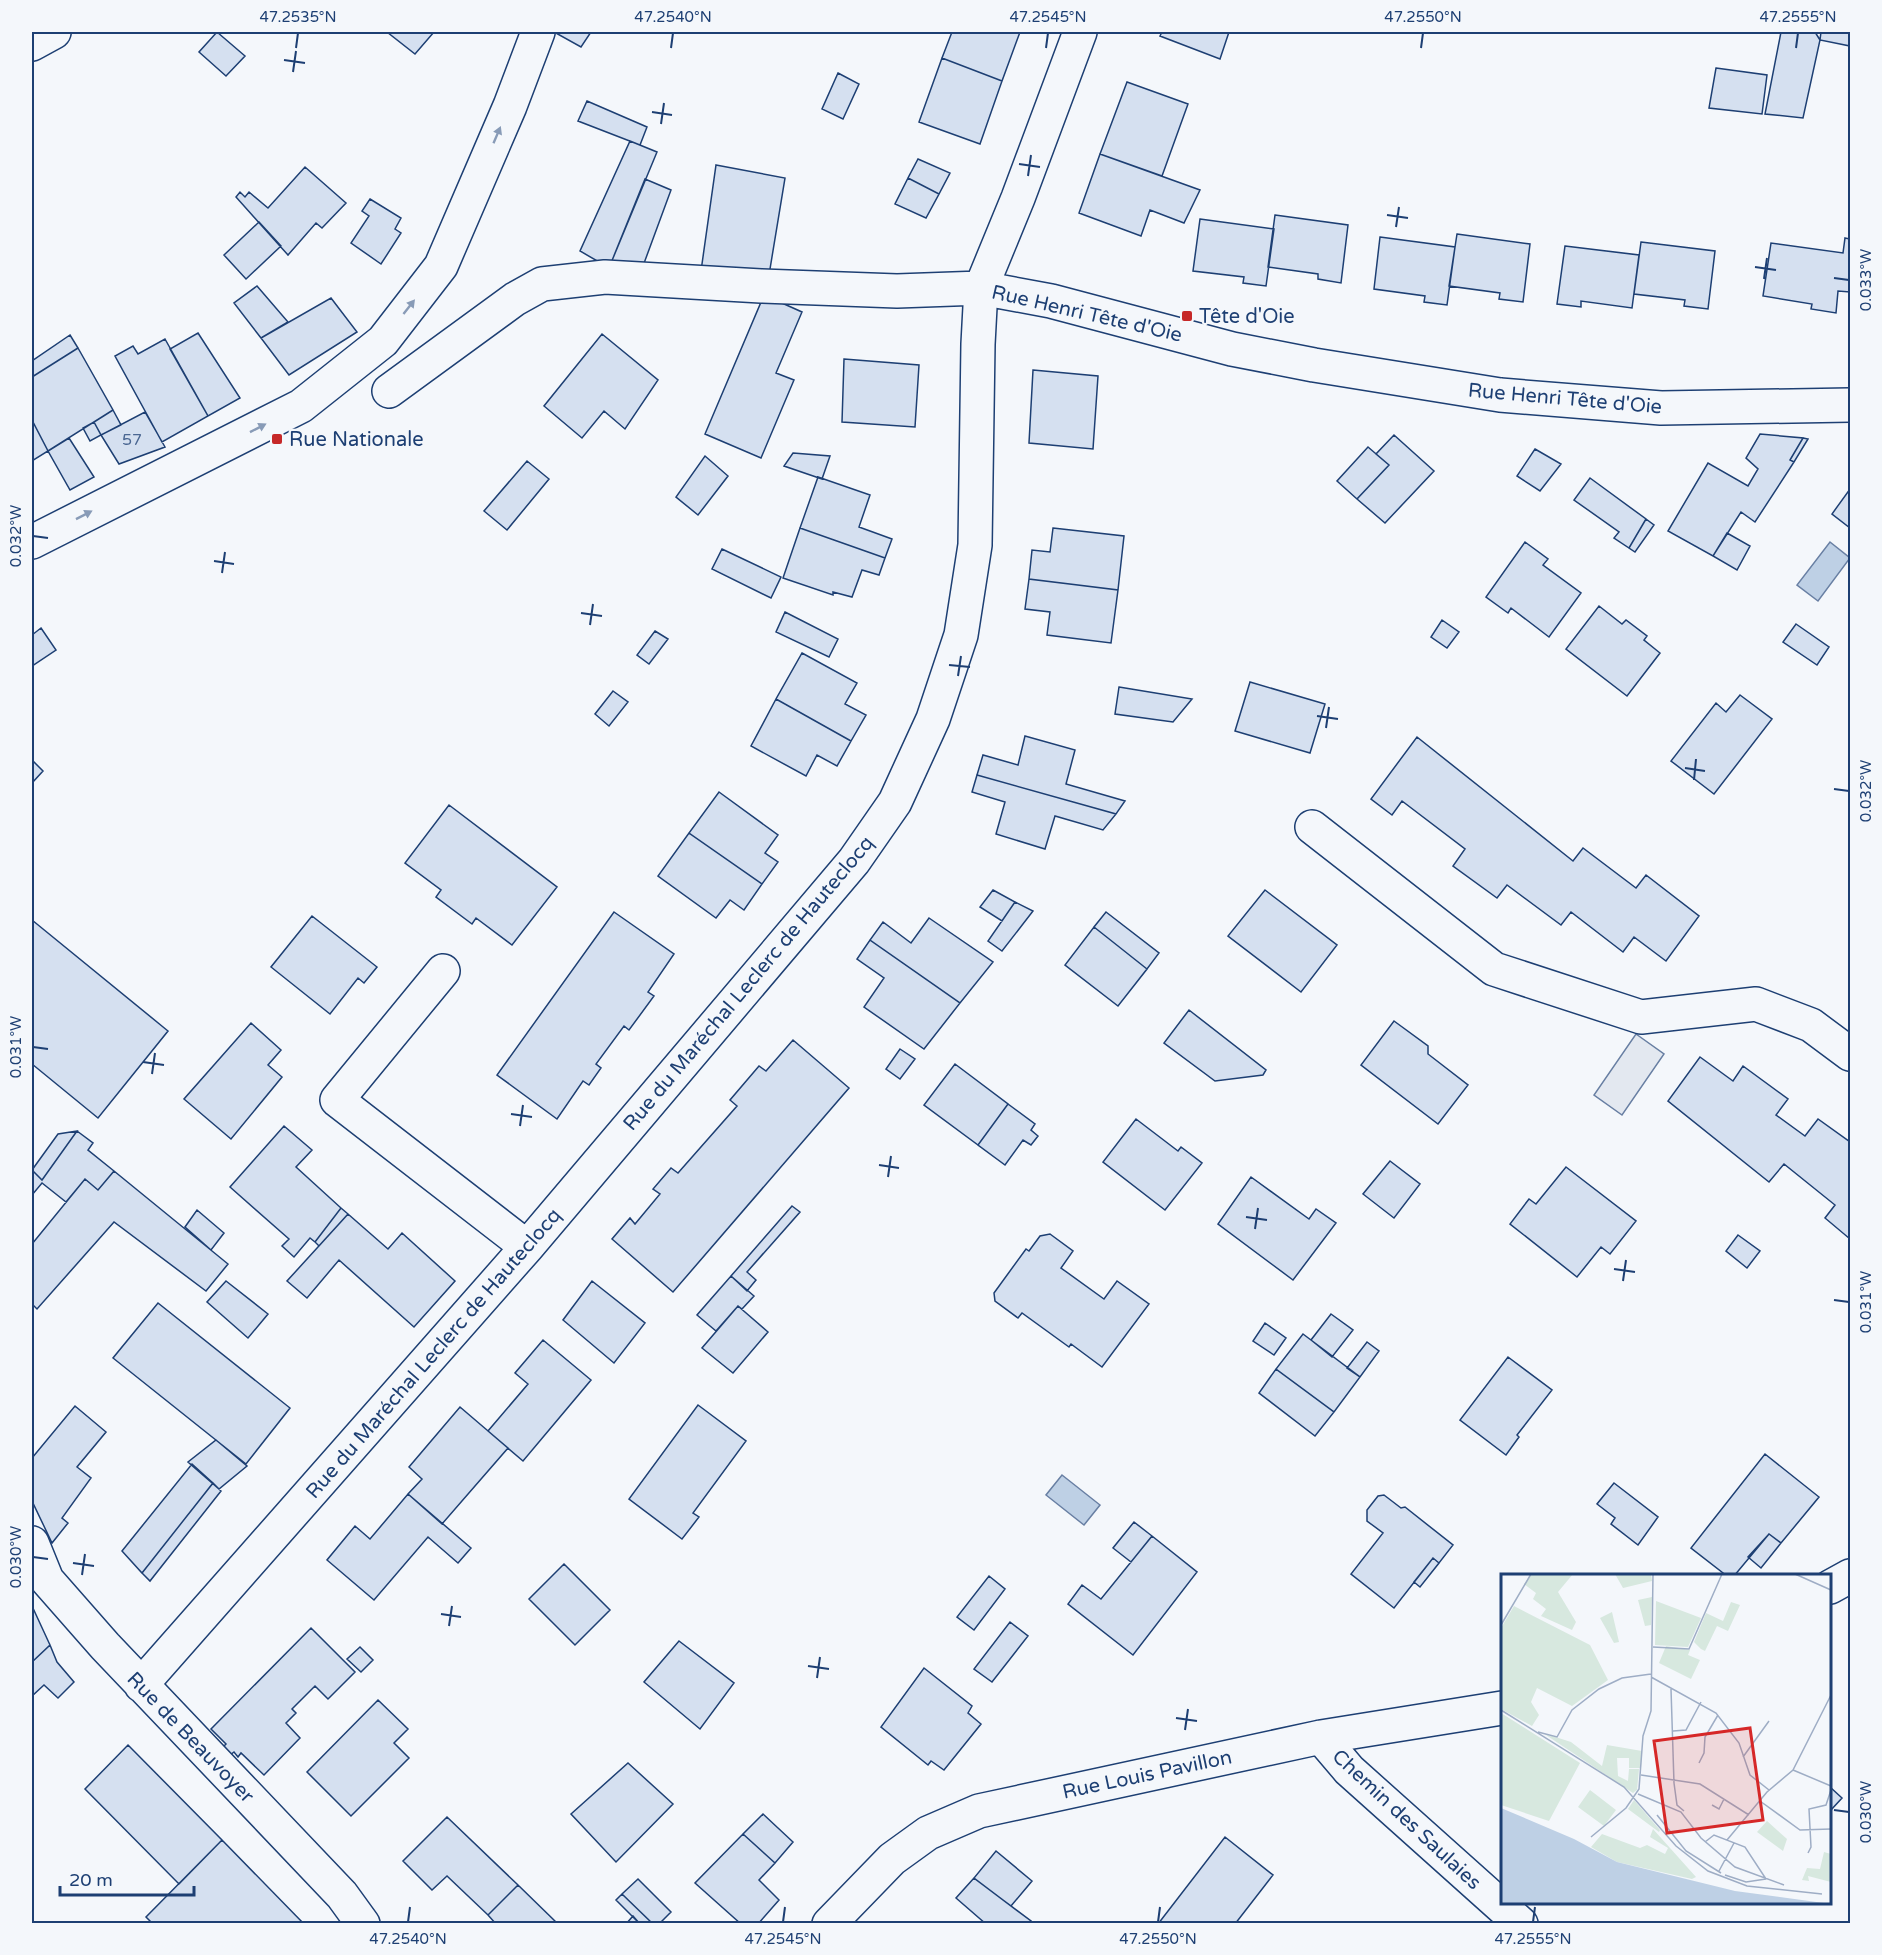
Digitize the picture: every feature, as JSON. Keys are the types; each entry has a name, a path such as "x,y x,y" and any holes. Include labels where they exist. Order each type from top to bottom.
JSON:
{"street":[{"path":"32,44 54,32"},
{"path":"32,542 301,406 383,341 441,266 510,106 538,32"},
{"name":"Rue du Maréchal Leclerc de Hauteclocq","path":"141,1685 527,1247 854,861 895,802 933,718 961,635 975,545 977,356 981,288 1018,198 1080,32"},
{"name":"Rue Henri Tête d'Oie","path":"389,391 515,299 542,284 605,277 897,291 981,288 1051,300 1232,349 1314,366 1500,395 1661,408 1851,405"},
{"path":"1312,827 1494,969 1641,1017 1756,1004 1810,1025 1851,1054"},
{"path":"443,971 338,1100 527,1247"},
{"name":"Rue de Beauvoyer","path":"32,1543 47,1580 141,1685 342,1895 363,1923"},
{"path":"1831,1586 1851,1576"},
{"name":"Rue Louis Pavillon","path":"829,1923 892,1859 927,1833 979,1811 1321,1737 1501,1708"},
{"name":"Chemin des Saulaies","path":"1321,1737 1349,1770 1521,1923"}],"shaded area":[{"path":"1636,1034 1664,1054 1622,1115 1594,1095"}],"water":[{"path":"1830,542 1850,558 1818,601 1797,585"},
{"path":"1062,1475 1100,1505 1084,1525 1046,1495"}],"building":[{"path":"217,32 245,56 226,76 199,52"},
{"path":"387,32 434,32 415,54"},
{"path":"554,32 591,32 581,47"},
{"path":"952,32 1020,32 1002,81 942,58"},
{"path":"1162,32 1229,32 1220,59 1160,36"},
{"path":"1781,32 1815,32 1820,40 1803,118 1765,114"},
{"path":"1821,32 1850,32 1850,46 1820,40"},
{"path":"942,58 1002,81 980,144 919,122"},
{"path":"1716,68 1767,75 1762,114 1709,108"},
{"path":"838,73 859,84 843,119 822,109"},
{"path":"1127,82 1188,104 1162,176 1100,154"},
{"path":"587,101 647,127 640,145 578,121"},
{"path":"630,141 657,152 611,263 599,262 580,251"},
{"path":"1100,154 1200,190 1184,223 1150,210 1141,236 1079,213"},
{"path":"918,159 950,173 939,194 908,178"},
{"path":"716,165 785,178 769,275 701,271"},
{"path":"305,167 346,203 322,228 316,223 288,255 236,197 240,192 245,197 249,192 268,208"},
{"path":"908,178 939,194 926,218 895,204"},
{"path":"645,179 671,190 643,266 611,263"},
{"path":"370,199 401,218 395,229 401,233 381,264 351,243 369,216 362,211"},
{"path":"1275,215 1348,225 1341,283 1318,279 1318,274 1268,267"},
{"path":"1200,219 1274,229 1266,286 1243,283 1244,277 1193,271"},
{"path":"259,222 281,246 246,279 224,255"},
{"path":"1457,234 1530,244 1523,302 1499,299 1500,293 1449,286"},
{"path":"1380,237 1455,247 1447,305 1424,302 1425,296 1374,289"},
{"path":"1845,238 1850,239 1850,292 1838,291 1836,313 1811,309 1812,304 1763,296 1771,243 1843,253"},
{"path":"1641,242 1715,251 1708,309 1684,306 1685,300 1634,294"},
{"path":"1565,246 1639,255 1632,308 1581,301 1581,307 1557,304"},
{"path":"257,286 288,322 261,338 234,303"},
{"path":"764,295 802,312 776,373 794,380 761,458 705,434"},
{"path":"331,298 357,332 289,375 261,338"},
{"path":"198,333 240,398 208,416 170,349"},
{"path":"602,334 658,380 625,429 604,411 582,438 544,406"},
{"path":"70,335 78,348 32,377 32,361"},
{"path":"165,339 208,416 162,442 115,356 133,346 138,354"},
{"path":"78,348 113,410 48,451 32,420 32,377"},
{"path":"844,359 919,365 915,427 842,422"},
{"path":"1033,370 1098,376 1093,449 1029,443"},
{"path":"113,410 121,425 101,435 94,422"},
{"path":"145,412 165,447 119,464 101,435"},
{"path":"32,420 48,451 32,461"},
{"path":"94,422 101,435 90,441 83,428"},
{"path":"1760,434 1803,438 1790,460 1794,462 1755,522 1741,512 1713,556 1668,531 1708,463 1748,486 1758,469 1746,458"},
{"path":"1394,435 1434,471 1385,523 1357,499 1389,465 1376,454"},
{"path":"69,438 94,477 70,490 48,451"},
{"path":"1803,438 1808,439 1794,462 1790,460"},
{"path":"1368,447 1389,465 1357,499 1337,481"},
{"path":"1535,449 1561,464 1540,491 1517,476"},
{"path":"793,453 830,456 822,479 784,466"},
{"path":"705,456 728,476 698,515 676,497"},
{"path":"527,461 549,479 507,530 484,511"},
{"path":"818,477 870,495 859,527 892,539 885,558 800,528"},
{"path":"1590,478 1646,519 1629,548 1614,538 1619,532 1574,500"},
{"path":"1850,489 1850,528 1832,514"},
{"path":"1646,519 1654,525 1635,552 1629,548"},
{"path":"800,528 885,558 879,575 862,570 852,597 833,592 833,595 783,578"},
{"path":"1053,528 1124,536 1118,590 1029,579 1032,550 1050,552"},
{"path":"1727,533 1750,546 1737,570 1713,556"},
{"path":"1525,542 1548,559 1543,565 1581,593 1549,637 1511,608 1508,613 1486,597"},
{"path":"722,549 781,577 771,598 712,569"},
{"path":"1029,579 1118,590 1111,643 1047,635 1050,612 1025,609"},
{"path":"1599,606 1622,624 1626,620 1647,636 1644,640 1660,653 1627,696 1566,649"},
{"path":"785,612 838,639 829,657 776,632"},
{"path":"1442,620 1459,632 1447,648 1431,637"},
{"path":"1796,624 1829,647 1817,665 1783,642"},
{"path":"41,628 56,650 32,666 32,635"},
{"path":"655,631 668,639 649,664 637,655"},
{"path":"802,653 857,683 845,704 866,715 851,741 776,699"},
{"path":"1250,682 1325,704 1310,753 1235,731"},
{"path":"1119,687 1192,699 1173,722 1115,714"},
{"path":"613,691 628,702 609,726 595,714"},
{"path":"1740,695 1772,719 1714,794 1671,761 1716,703 1726,712"},
{"path":"776,699 851,741 837,766 817,755 806,776 751,746"},
{"path":"1025,736 1075,750 1066,784 1125,801 1116,814 977,775 983,755 1018,765"},
{"path":"1417,737 1573,861 1583,848 1636,888 1646,875 1699,916 1666,961 1634,937 1623,952 1571,912 1561,925 1507,885 1497,898 1453,866 1465,849 1402,801 1392,815 1371,799"},
{"path":"32,760 43,771 32,783"},
{"path":"977,775 1116,814 1103,830 1055,816 1045,849 996,834 1005,802 972,792"},
{"path":"719,792 778,835 765,853 778,862 762,884 689,833"},
{"path":"449,805 557,887 512,945 476,918 472,924 436,897 441,890 405,863"},
{"path":"689,833 762,884 744,910 730,900 716,918 658,876"},
{"path":"993,890 1015,902 1002,921 980,907"},
{"path":"1265,890 1337,945 1301,992 1228,936"},
{"path":"1015,902 1033,911 1002,951 988,941"},
{"path":"614,912 674,954 648,992 654,996 629,1030 624,1026 596,1064 601,1068 589,1085 583,1081 557,1119 497,1075"},
{"path":"1106,912 1159,953 1147,969 1094,927"},
{"path":"312,916 377,967 364,983 358,978 330,1014 271,967"},
{"path":"929,918 993,962 960,1003 870,940 883,922 911,943"},
{"path":"32,920 168,1031 98,1118 32,1064"},
{"path":"1094,927 1147,969 1118,1006 1065,965"},
{"path":"870,940 960,1003 924,1049 864,1007 884,978 857,959"},
{"path":"1189,1010 1266,1070 1263,1075 1215,1081 1164,1043"},
{"path":"1394,1021 1428,1046 1428,1054 1468,1085 1438,1124 1361,1065"},
{"path":"251,1023 281,1050 268,1065 282,1077 231,1139 184,1099"},
{"path":"793,1040 849,1088 673,1292 612,1239 630,1218 635,1224 660,1194 653,1189 671,1168 678,1173 737,1106 730,1100 759,1066 766,1071"},
{"path":"900,1049 915,1059 900,1079 886,1069"},
{"path":"1700,1057 1733,1081 1743,1066 1788,1099 1776,1115 1805,1136 1818,1119 1850,1142 1850,1239 1825,1218 1835,1205 1784,1164 1769,1182 1668,1101"},
{"path":"955,1064 1008,1104 978,1145 924,1105"},
{"path":"1008,1104 1035,1124 1031,1130 1038,1136 1031,1145 1023,1140 1005,1165 978,1145"},
{"path":"1136,1119 1178,1151 1181,1147 1202,1163 1165,1210 1103,1162"},
{"path":"284,1126 312,1150 296,1167 341,1208 315,1242 310,1238 294,1257 282,1246 289,1239 230,1187"},
{"path":"77,1131 93,1143 88,1150 114,1171 98,1190 85,1179 66,1202 42,1183 32,1195 32,1170 42,1180"},
{"path":"77,1131 42,1180 32,1170 58,1134"},
{"path":"1390,1161 1420,1184 1394,1218 1363,1194"},
{"path":"1566,1167 1636,1221 1610,1254 1601,1247 1577,1277 1510,1224 1529,1199 1536,1204"},
{"path":"114,1171 228,1264 206,1291 114,1222 37,1309 32,1304 32,1244 85,1179 98,1190"},
{"path":"1251,1177 1309,1219 1316,1209 1336,1223 1293,1280 1218,1224"},
{"path":"792,1206 800,1212 747,1272 756,1280 747,1291 731,1276"},
{"path":"341,1208 348,1214 319,1246 315,1242"},
{"path":"197,1210 224,1233 211,1250 185,1227"},
{"path":"348,1214 388,1249 402,1233 455,1281 414,1327 339,1260 307,1298 287,1281"},
{"path":"1050,1234 1073,1251 1061,1268 1104,1299 1117,1281 1149,1304 1102,1367 1071,1344 1069,1347 1022,1313 1018,1318 995,1301 994,1293 1026,1249 1029,1251 1040,1236"},
{"path":"1738,1235 1760,1251 1747,1268 1726,1251"},
{"path":"731,1276 754,1296 742,1309 738,1306 716,1331 697,1315"},
{"path":"226,1281 268,1314 248,1338 207,1302"},
{"path":"592,1281 645,1323 614,1363 563,1320"},
{"path":"158,1303 290,1408 246,1464 113,1358"},
{"path":"738,1306 768,1332 733,1373 702,1348"},
{"path":"1331,1314 1353,1330 1332,1357 1311,1340"},
{"path":"1265,1323 1286,1338 1274,1355 1253,1341"},
{"path":"1303,1334 1360,1377 1334,1412 1276,1369"},
{"path":"543,1340 591,1380 523,1461 488,1431 528,1384 515,1373"},
{"path":"1367,1342 1379,1351 1360,1377 1347,1368"},
{"path":"1508,1357 1552,1390 1517,1435 1519,1437 1506,1455 1460,1420"},
{"path":"1276,1369 1334,1412 1315,1436 1259,1393"},
{"path":"698,1405 746,1441 693,1513 699,1517 682,1539 629,1499"},
{"path":"75,1406 106,1432 77,1467 91,1478 62,1518 68,1523 52,1543 32,1501 32,1458"},
{"path":"460,1407 508,1448 442,1524 408,1494 422,1479 409,1467"},
{"path":"216,1440 247,1466 219,1489 188,1462"},
{"path":"1765,1454 1819,1497 1781,1543 1769,1534 1736,1574 1724,1574 1691,1548"},
{"path":"192,1464 213,1483 142,1573 122,1551"},
{"path":"213,1483 221,1491 150,1581 142,1573"},
{"path":"1614,1483 1658,1517 1638,1545 1611,1524 1615,1518 1597,1504"},
{"path":"408,1494 471,1548 458,1563 428,1537 374,1600 327,1560 355,1526 370,1539"},
{"path":"1384,1495 1401,1508 1405,1507 1453,1545 1439,1563 1433,1558 1394,1608 1351,1574 1383,1533 1367,1521 1367,1510 1378,1496"},
{"path":"1134,1522 1152,1536 1131,1562 1113,1548"},
{"path":"1769,1534 1781,1543 1761,1568 1748,1557"},
{"path":"1152,1536 1197,1572 1133,1655 1068,1604 1082,1585 1101,1599"},
{"path":"1433,1558 1439,1563 1420,1587 1414,1582"},
{"path":"564,1564 610,1610 575,1645 529,1599"},
{"path":"989,1576 1005,1589 974,1630 957,1617"},
{"path":"32,1606 50,1645 32,1662"},
{"path":"1010,1622 1028,1636 992,1682 974,1669"},
{"path":"311,1628 355,1672 328,1699 315,1686 292,1709 296,1713 286,1723 300,1738 264,1775 241,1753 238,1757 234,1752 230,1755 222,1748 226,1744 211,1729"},
{"path":"679,1641 734,1683 700,1729 644,1682"},
{"path":"50,1645 57,1662 74,1682 58,1698 44,1685 32,1696 32,1662"},
{"path":"360,1647 373,1660 361,1672 347,1659"},
{"path":"924,1668 972,1706 968,1713 981,1724 944,1770 931,1761 928,1765 881,1727"},
{"path":"378,1700 408,1729 394,1743 409,1758 351,1816 307,1772"},
{"path":"128,1745 222,1840 179,1884 85,1789"},
{"path":"628,1763 673,1804 616,1862 571,1814"},
{"path":"1831,1788 1842,1798 1831,1810"},
{"path":"763,1814 793,1842 775,1863 743,1834"},
{"path":"447,1817 518,1885 488,1915 447,1876 432,1890 403,1861"},
{"path":"743,1834 775,1863 759,1880 779,1900 758,1924 741,1924 695,1883"},
{"path":"1225,1837 1273,1875 1235,1924 1158,1924"},
{"path":"222,1840 304,1924 153,1924 146,1917"},
{"path":"996,1851 1032,1881 1011,1906 974,1878"},
{"path":"974,1878 1031,1921 1029,1924 986,1924 956,1898"},
{"path":"638,1879 671,1912 659,1924 653,1924 622,1894"},
{"path":"518,1885 558,1924 496,1924 488,1915"},
{"path":"622,1894 653,1924 640,1924 616,1900"},
{"path":"633,1916 640,1924 626,1924"}],"place":[{"name":"Tête d'Oie","path":"1187,316"},
{"name":"Rue Nationale","path":"277,439"}]}
